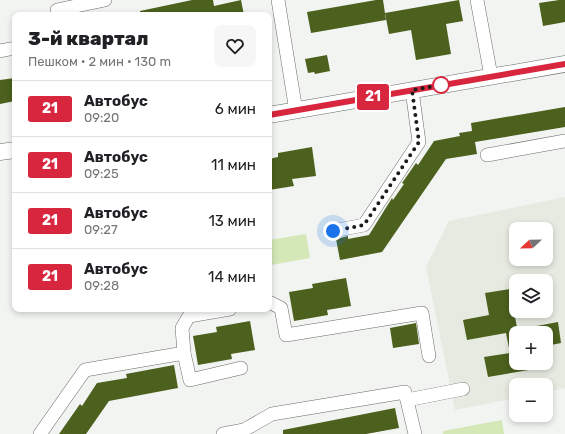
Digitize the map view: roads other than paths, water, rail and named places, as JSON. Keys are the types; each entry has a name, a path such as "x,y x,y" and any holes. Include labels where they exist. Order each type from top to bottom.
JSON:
{"main road":[{"path":"272,115 565,64"},
{"path":"0,152 12,150"}],"street":[{"path":"57,12 57,10 105,0"},
{"path":"278,0 296,111"},
{"path":"477,0 491,76"},
{"path":"0,51 12,49"},
{"path":"333,231 364,225 419,142 412,90"},
{"path":"487,155 565,140"},
{"path":"272,304 281,308 286,335 422,313 430,356"},
{"path":"212,312 189,316 182,328 184,353 190,380 241,368"},
{"path":"40,434 85,370 184,353"},
{"path":"407,400 463,389"},
{"path":"223,434 244,430 272,414 405,392 415,434"}]}
